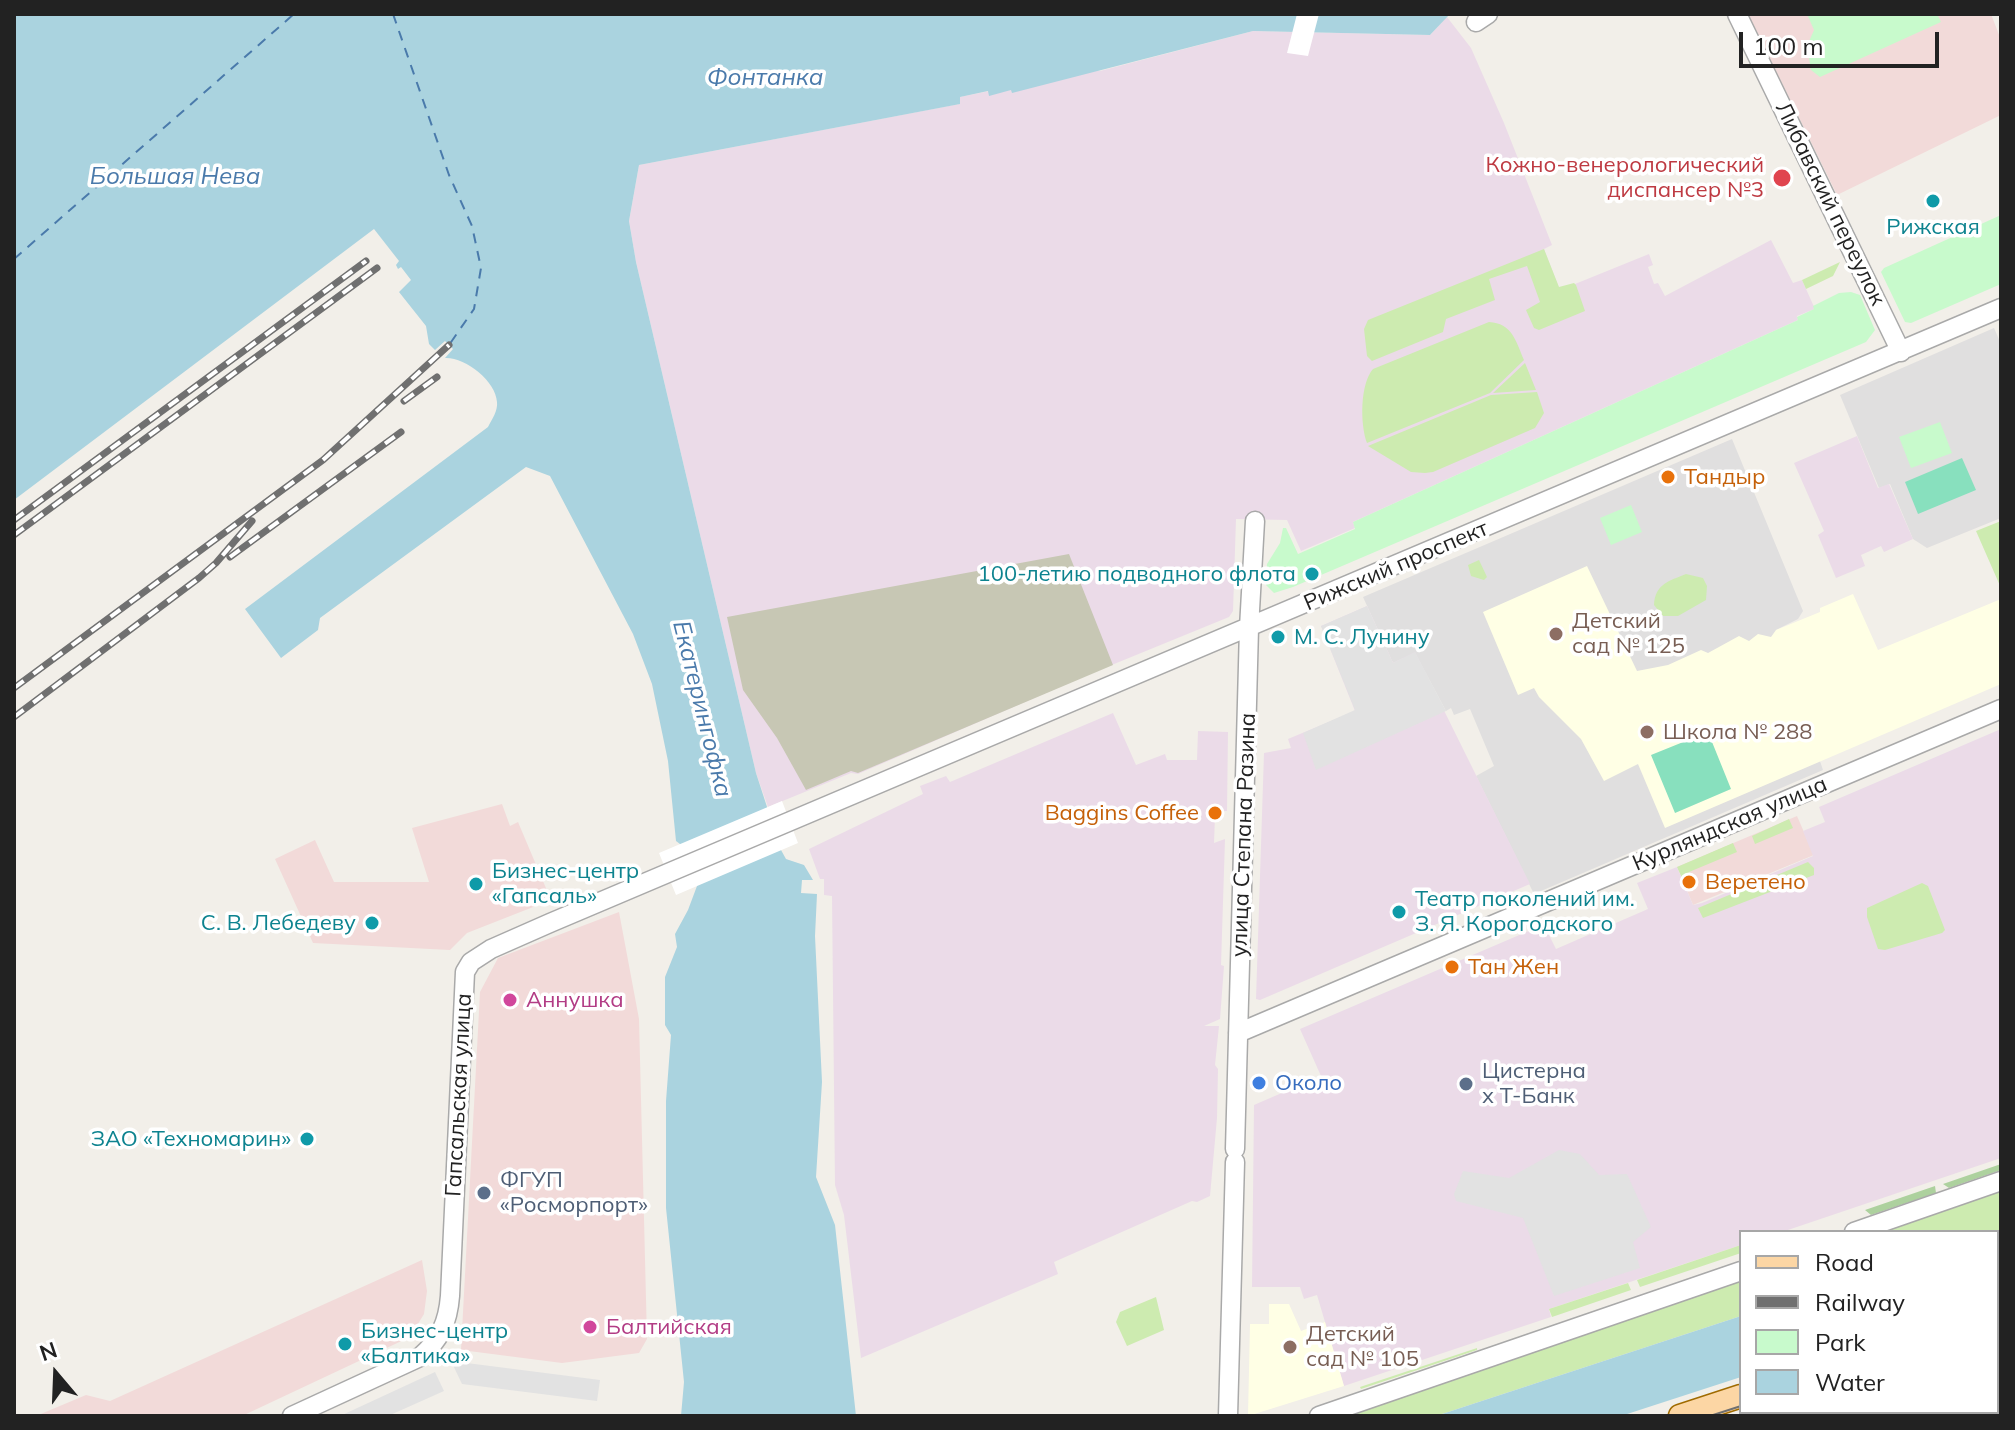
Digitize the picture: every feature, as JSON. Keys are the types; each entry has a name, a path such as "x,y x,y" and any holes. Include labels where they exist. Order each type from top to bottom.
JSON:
{"main road":[{"path":"1680,1416 1739,1397"}],"street":[{"name":"Либавский переулок","path":"1737,14 1901,352"},
{"name":"Рижский проспект","path":"790,821 2001,308"},
{"name":"улица Степана Разина","path":"1228,1416 1249,628 1255,521"},
{"name":"Курляндская улица","path":"1238,1033 2001,709"},
{"name":"Гапсальская улица","path":"292,1416 406,1364 433,1346 444,1326 450,1296 465,972 471,962 491,949 790,821"},
{"path":"1860,1230 2001,1181"},
{"path":"1319,1416 1739,1272"}],"shaded area":[{"path":"1748,14 1991,14 2001,40 2001,115 1837,195"},
{"path":"1447,17 1471,48 1504,123 1552,245 1544,249 1559,288 1649,254 1653,265 1648,267 1654,284 1658,283 1665,296 1771,240 1793,283 1802,280 1815,309 1797,316 1798,320 1353,522 1355,528 1301,551 1287,520 1236,519 1233,611 1229,617 858,774 851,773 768,807 756,773 636,262 629,221 639,165 959,104 959,97 1100,71 1253,31 1430,35"},
{"path":"1994,328 2001,344 2001,518 1927,548 1913,539 1890,484 1879,488 1840,395"},
{"path":"1857,436 1878,488 1889,484 1913,539 1884,552 1881,546 1861,555 1865,566 1836,578 1818,535 1824,531 1794,463"},
{"path":"1732,439 1803,611 1798,619 1776,630 1823,770 1534,894 1476,776 1494,766 1470,709 1454,715 1451,708 1446,711 1415,653 1393,663 1363,597"},
{"path":"1069,554 1113,665 858,773 851,771 806,790 777,738 743,690 727,617"},
{"path":"1587,566 1637,671 1668,665 1701,650 1708,653 1739,636 1749,641 1758,634 1771,637 1776,630 1853,594 1878,650 2001,599 2001,684 1665,828 1638,764 1604,781 1581,739 1539,697 1534,688 1518,695 1483,612"},
{"path":"1367,606 1393,663 1415,652 1530,884 1260,1000 1256,999 1264,753 1291,748 1288,739 1355,711 1321,626"},
{"path":"1367,606 1393,663 1415,652 1446,711 1316,770 1303,733 1355,710 1321,626"},
{"path":"1113,713 1136,765 1165,754 1167,760 1197,760 1198,731 1228,732 1227,811 1218,811 1215,816 1214,843 1225,839 1221,965 1224,966 1220,1019 1204,1026 1219,1026 1215,1065 1218,1069 1217,1118 1210,1196 1192,1201 1054,1262 1058,1274 861,1358 844,1215 835,1185 832,896 824,895 824,879 820,879 809,849 923,794 920,786 946,776 950,782"},
{"path":"2001,729 2001,1158 1788,1230 1739,1230 1739,1246 1549,1309 1551,1317 1344,1386 1317,1295 1304,1299 1300,1287 1252,1287 1254,1105 1321,1076 1300,1029 1538,927 1541,933 1547,931 1556,949 1648,909 1637,883 1677,867 1693,905 1813,856 1803,831 1825,822 1819,807"},
{"path":"502,804 510,826 518,822 551,900 467,933 450,950 313,943 275,859 315,840 334,882 429,882 412,828"},
{"path":"1797,816 1814,855 1693,905 1677,867"},
{"path":"619,912 639,1019 647,1339 639,1353 562,1363 461,1350 480,992 498,958"},
{"path":"1559,1150 1580,1154 1599,1175 1627,1174 1651,1227 1633,1242 1640,1268 1554,1296 1523,1218 1456,1201 1454,1194 1463,1171 1509,1178"},
{"path":"422,1260 427,1291 424,1314 410,1337 242,1416 36,1416 86,1395 110,1401"},
{"name":"Детский сад № 105","path":"1269,1304 1289,1304 1301,1331 1325,1322 1344,1386 1248,1416 1250,1324 1269,1324"},
{"path":"1999,1354 2001,1416 1835,1416 1999,1414"},
{"path":"451,1361 600,1380 597,1401 462,1384"},
{"path":"435,1372 444,1391 388,1416 340,1416"}],"green space":[{"path":"1807,14 1937,14 1941,22 1820,77 1811,70 1807,46 1814,30"},
{"path":"2001,215 2001,284 1911,323 1905,322 1881,272 1884,268"},
{"path":"1544,249 1559,287 1574,283 1585,311 1539,330 1534,328 1526,310 1540,302 1527,266 1489,279 1495,300 1446,319 1443,332 1372,361 1367,356 1364,329 1368,320"},
{"path":"1840,262 1833,276 1806,289 1802,280"},
{"path":"1839,293 1860,295 1875,330 1866,342 1293,587 1274,593 1266,585 1267,564 1280,543 1283,528 1286,528 1298,554 1355,529 1353,522 1798,320 1797,317 1814,309 1813,306"},
{"path":"1489,322 1508,329 1524,360 1490,393 1367,443 1362,404 1373,369"},
{"path":"1525,363 1536,390 1493,393"},
{"path":"1537,392 1544,413 1535,428 1433,472 1411,472 1368,446 1491,395"},
{"path":"1940,422 1952,453 1911,468 1899,437"},
{"path":"1962,458 1976,490 1918,514 1905,482"},
{"path":"1631,505 1642,532 1611,545 1600,518"},
{"path":"2001,521 2001,588 1976,531"},
{"path":"1479,560 1487,577 1484,580 1471,576 1468,565"},
{"path":"1686,574 1703,578 1707,586 1706,600 1678,616 1663,616 1654,605 1657,592 1664,584"},
{"path":"1708,732 1731,789 1675,813 1651,755"},
{"path":"1789,819 1793,828 1755,844 1752,836"},
{"path":"1733,843 1737,852 1689,872 1691,877 1683,880 1677,867"},
{"path":"1808,862 1814,868 1814,875 1703,918 1698,908"},
{"path":"1922,883 1928,886 1945,930 1885,950 1878,949 1867,908"},
{"path":"2001,1164 2001,1170 1949,1188 1943,1184"},
{"path":"1935,1186 1936,1193 1871,1215 1865,1210"},
{"path":"2001,1191 2001,1230 1887,1230"},
{"path":"1739,1246 1739,1254 1640,1287 1637,1280"},
{"path":"1739,1281 1739,1317 1436,1416 1344,1416"},
{"path":"1628,1283 1631,1290 1552,1317 1549,1309"},
{"path":"1156,1297 1164,1330 1127,1346 1116,1322 1120,1312"},
{"path":"1477,1348 1361,1389 1360,1387"}],"water":[{"path":"14,14 1450,14 1430,35 1253,31 1012,93 1011,90 989,96 988,91 960,97 960,104 639,165 629,221 636,262 756,773 781,850 786,859 804,865 813,880 802,880 801,893 817,894 815,936 822,1082 816,1177 835,1225 856,1416 681,1416 684,1382 666,1208 666,1101 671,1035 665,1025 665,977 677,947 675,934 697,886 676,841 668,761 652,684 633,634 550,476 526,467 320,618 318,630 281,658 245,609 488,427 496,412 495,394 485,379 470,366 445,358 453,349 445,341 435,350 429,344 426,326 399,292 411,280 401,267 398,269 396,265 399,261 374,229 14,500"},
{"path":"2001,1230 1999,1292 1999,1231"},
{"path":"1739,1317 1739,1378 1621,1416 1436,1416"}],"pier":[{"path":"1297,14 1319,14 1308,56 1287,53"},
{"path":"782,801 798,843 676,895 659,853"}],"ferry route":[{"path":"14,259 294,14"},
{"path":"393,14 449,175 472,226 481,268 474,309 449,345"}],"tram line":[{"path":"1710,1416 1739,1407"}],"railway":[{"path":"14,520 366,261"},
{"path":"14,535 377,268"},
{"path":"14,688 323,460 449,345"},
{"path":"404,401 437,377"},
{"path":"230,557 401,432"},
{"path":"14,717 199,578 252,521"}],"place":[{"name":"Кожно-венерологический диспансер №3","path":"1782,178"},
{"name":"Рижская","path":"1933,201"},
{"name":"Тандыр","path":"1668,477"},
{"name":"100-летию подводного флота","path":"1312,574"},
{"name":"Детский сад № 125","path":"1556,634"},
{"name":"М. С. Лунину","path":"1278,637"},
{"name":"Школа № 288","path":"1647,732"},
{"name":"Baggins Coffee","path":"1215,813"},
{"name":"Веретено","path":"1689,882"},
{"name":"Бизнес-центр «Гапсаль»","path":"476,884"},
{"name":"Театр поколений им. З. Я. Корогодского","path":"1399,912"},
{"name":"С. В. Лебедеву","path":"372,923"},
{"name":"Тан Жен","path":"1452,967"},
{"name":"Аннушка","path":"510,1000"},
{"name":"Около","path":"1259,1083"},
{"name":"Цистерна х Т-Банк","path":"1466,1084"},
{"name":"ЗАО «Техномарин»","path":"307,1139"},
{"name":"ФГУП «Росморпорт»","path":"484,1193"},
{"name":"Балтийская","path":"590,1327"},
{"name":"Бизнес-центр «Балтика»","path":"345,1344"},
{"name":"Детский сад № 105","path":"1290,1347"}],"water label":[{"name":"Фонтанка","path":"765,78"},
{"name":"Большая Нева","path":"175,177"},
{"name":"Екатерингофка","path":"702,709"}]}
